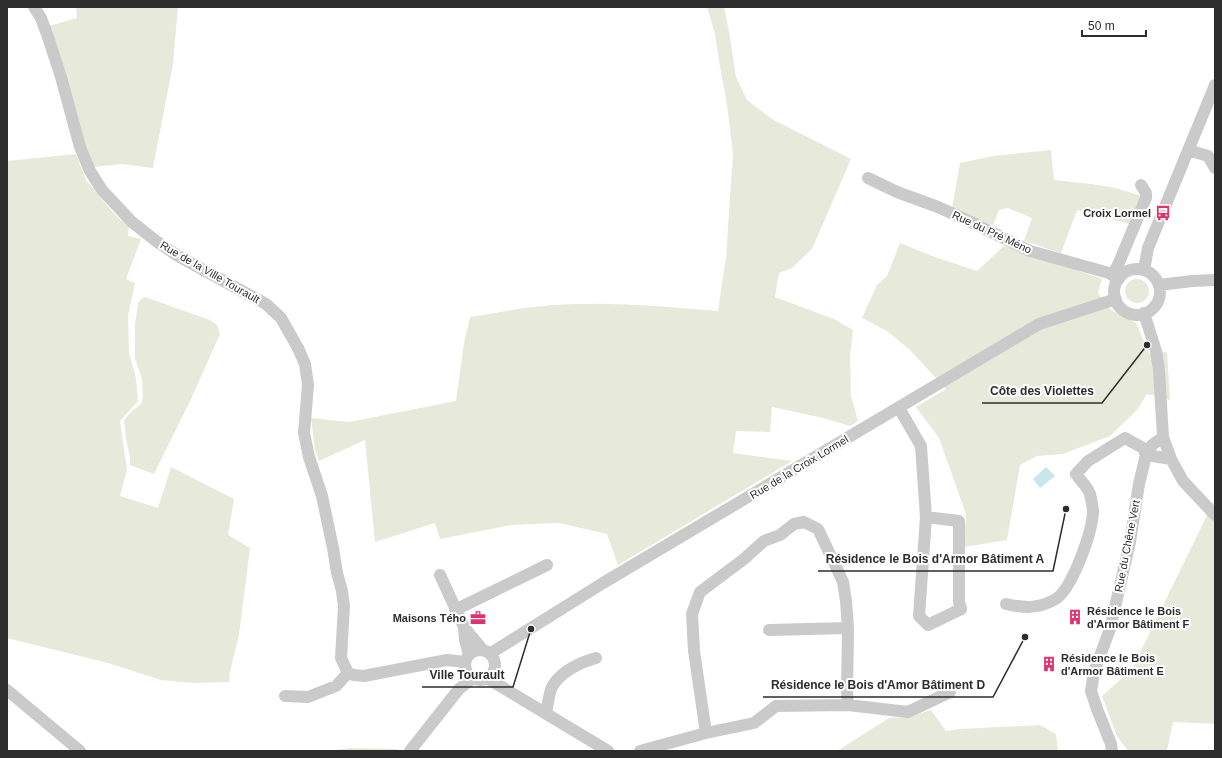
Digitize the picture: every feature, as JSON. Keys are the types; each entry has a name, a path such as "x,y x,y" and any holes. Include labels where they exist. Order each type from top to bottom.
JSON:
{"street":[{"name":"Rue de la Ville Tourault","path":"34,7 42,18 61,77 80,148 90,171 102,190 128,217 156,241 178,256 266,304 281,318 298,348 305,364 308,385 304,433 322,496 342,591 344,606 341,658 348,673"},
{"path":"1144,270 1148,248 1215,85"},
{"path":"1188,150 1208,156 1215,168"},
{"name":"Rue du Pré Méno","path":"868,178 897,192 938,207 972,222 1030,251 1115,277"},
{"path":"1115,277 1129,270 1136,269 1151,273 1159,285 1160,292 1155,306 1150,311 1144,313 1129,313 1119,305 1114,292 1115,277 1118,265 1146,198 1146,193 1142,185"},
{"path":"1159,285 1215,280"},
{"name":"Rue de la Croix Lormel","path":"487,651 1039,324 1116,299"},
{"path":"1144,313 1156,351 1159,370 1163,437 1171,459 1183,481 1215,515"},
{"path":"899,408 921,446 926,517 920,616 928,625 961,609 959,602 960,521 926,517"},
{"name":"Rue du Chêne Vert","path":"1112,751 1111,744 1097,709 1092,691 1094,672 1110,629 1128,550 1139,484 1146,455 1152,445 1163,437"},
{"path":"1006,604 1021,607 1039,607 1055,600 1070,584 1088,540 1093,512 1089,492 1076,474 1088,461 1125,438 1143,448 1146,455 1171,459"},
{"path":"706,733 694,655 692,614 700,592 744,559 764,541 780,535 794,524 804,522 818,529 843,582 848,628 848,705"},
{"path":"455,610 547,565"},
{"path":"440,575 464,627 494,657 496,667 494,672 482,680 473,678 466,671 467,658 464,627"},
{"path":"769,630 848,628"},
{"path":"285,696 308,697 336,686 348,673 364,676 447,660 467,658 478,649 487,651"},
{"path":"546,713 552,686 563,674 582,662 596,658"},
{"path":"410,751 459,689 473,678"},
{"path":"487,678 608,751"},
{"path":"7,690 80,751"},
{"path":"640,751 706,733 754,723 776,706 848,705 908,712 950,692"}],"green space":[{"path":"76,7 178,7 173,64 153,168 122,164 94,167 86,152 49,26 77,18"},
{"path":"707,7 724,7 736,77 747,100 772,119 851,159 812,249 792,268 779,273 775,297 834,319 853,330 850,357 851,396 858,421 850,426 823,418 772,407 770,432 736,431 733,453 792,461 618,565 607,534 559,523 511,525 440,539 435,523 375,542 365,440 319,461 315,450 311,418 349,422 456,401 464,343 470,317 526,308 580,304 626,304 718,311 726,257 733,154 727,105 715,34"},
{"path":"1051,150 1054,180 1116,188 1141,196 1129,224 1077,210 1061,253 1024,241 1032,218 1008,208 999,210 993,225 965,215 952,208 960,163 993,156"},
{"path":"76,154 86,180 114,214 129,227 128,236 141,239 126,279 135,283 128,316 129,353 136,378 138,401 120,421 127,470 120,496 158,508 171,467 234,499 228,535 250,548 239,635 229,682 193,683 161,680 108,663 7,638 7,161"},
{"path":"900,243 932,256 977,271 1005,245 1102,279 1098,293 1111,310 1136,323 1149,353 1167,352 1170,400 1147,394 1137,410 1110,436 1063,454 1037,456 1020,465 1007,540 964,547 966,514 939,438 916,407 946,389 910,350 887,331 862,318 877,285 887,276"},
{"path":"1137,279 1146,282 1149,291 1146,300 1137,303 1128,300 1125,291 1128,282"},
{"path":"145,297 210,320 217,325 220,334 191,399 154,474 130,465 124,420 141,404 143,397 142,379 135,359 135,325 138,303"},
{"path":"1215,499 1215,724 1173,722 1167,751 1128,751 1117,736 1102,696 1132,669"},
{"path":"931,710 946,731 1040,725 1056,734 1058,751 837,751 889,718 909,717"},
{"path":"351,748 398,749 396,751 325,751"}],"water":[{"path":"1046,467 1055,476 1040,488 1033,479"}],"place":[{"name":"Croix Lormel","path":"1163,213"},
{"name":"Côte des Violettes","path":"1147,345"},
{"name":"Résidence le Bois d'Armor Bâtiment A","path":"1066,509"},
{"name":"Résidence le Bois d'Armor Bâtiment F","path":"1075,617"},
{"name":"Maisons Tého","path":"478,618"},
{"name":"Ville Tourault","path":"531,629"},
{"name":"Résidence le Bois d'Amor Bâtiment D","path":"1025,637"},
{"name":"Résidence le Bois d'Armor Bâtiment E","path":"1049,664"}]}
